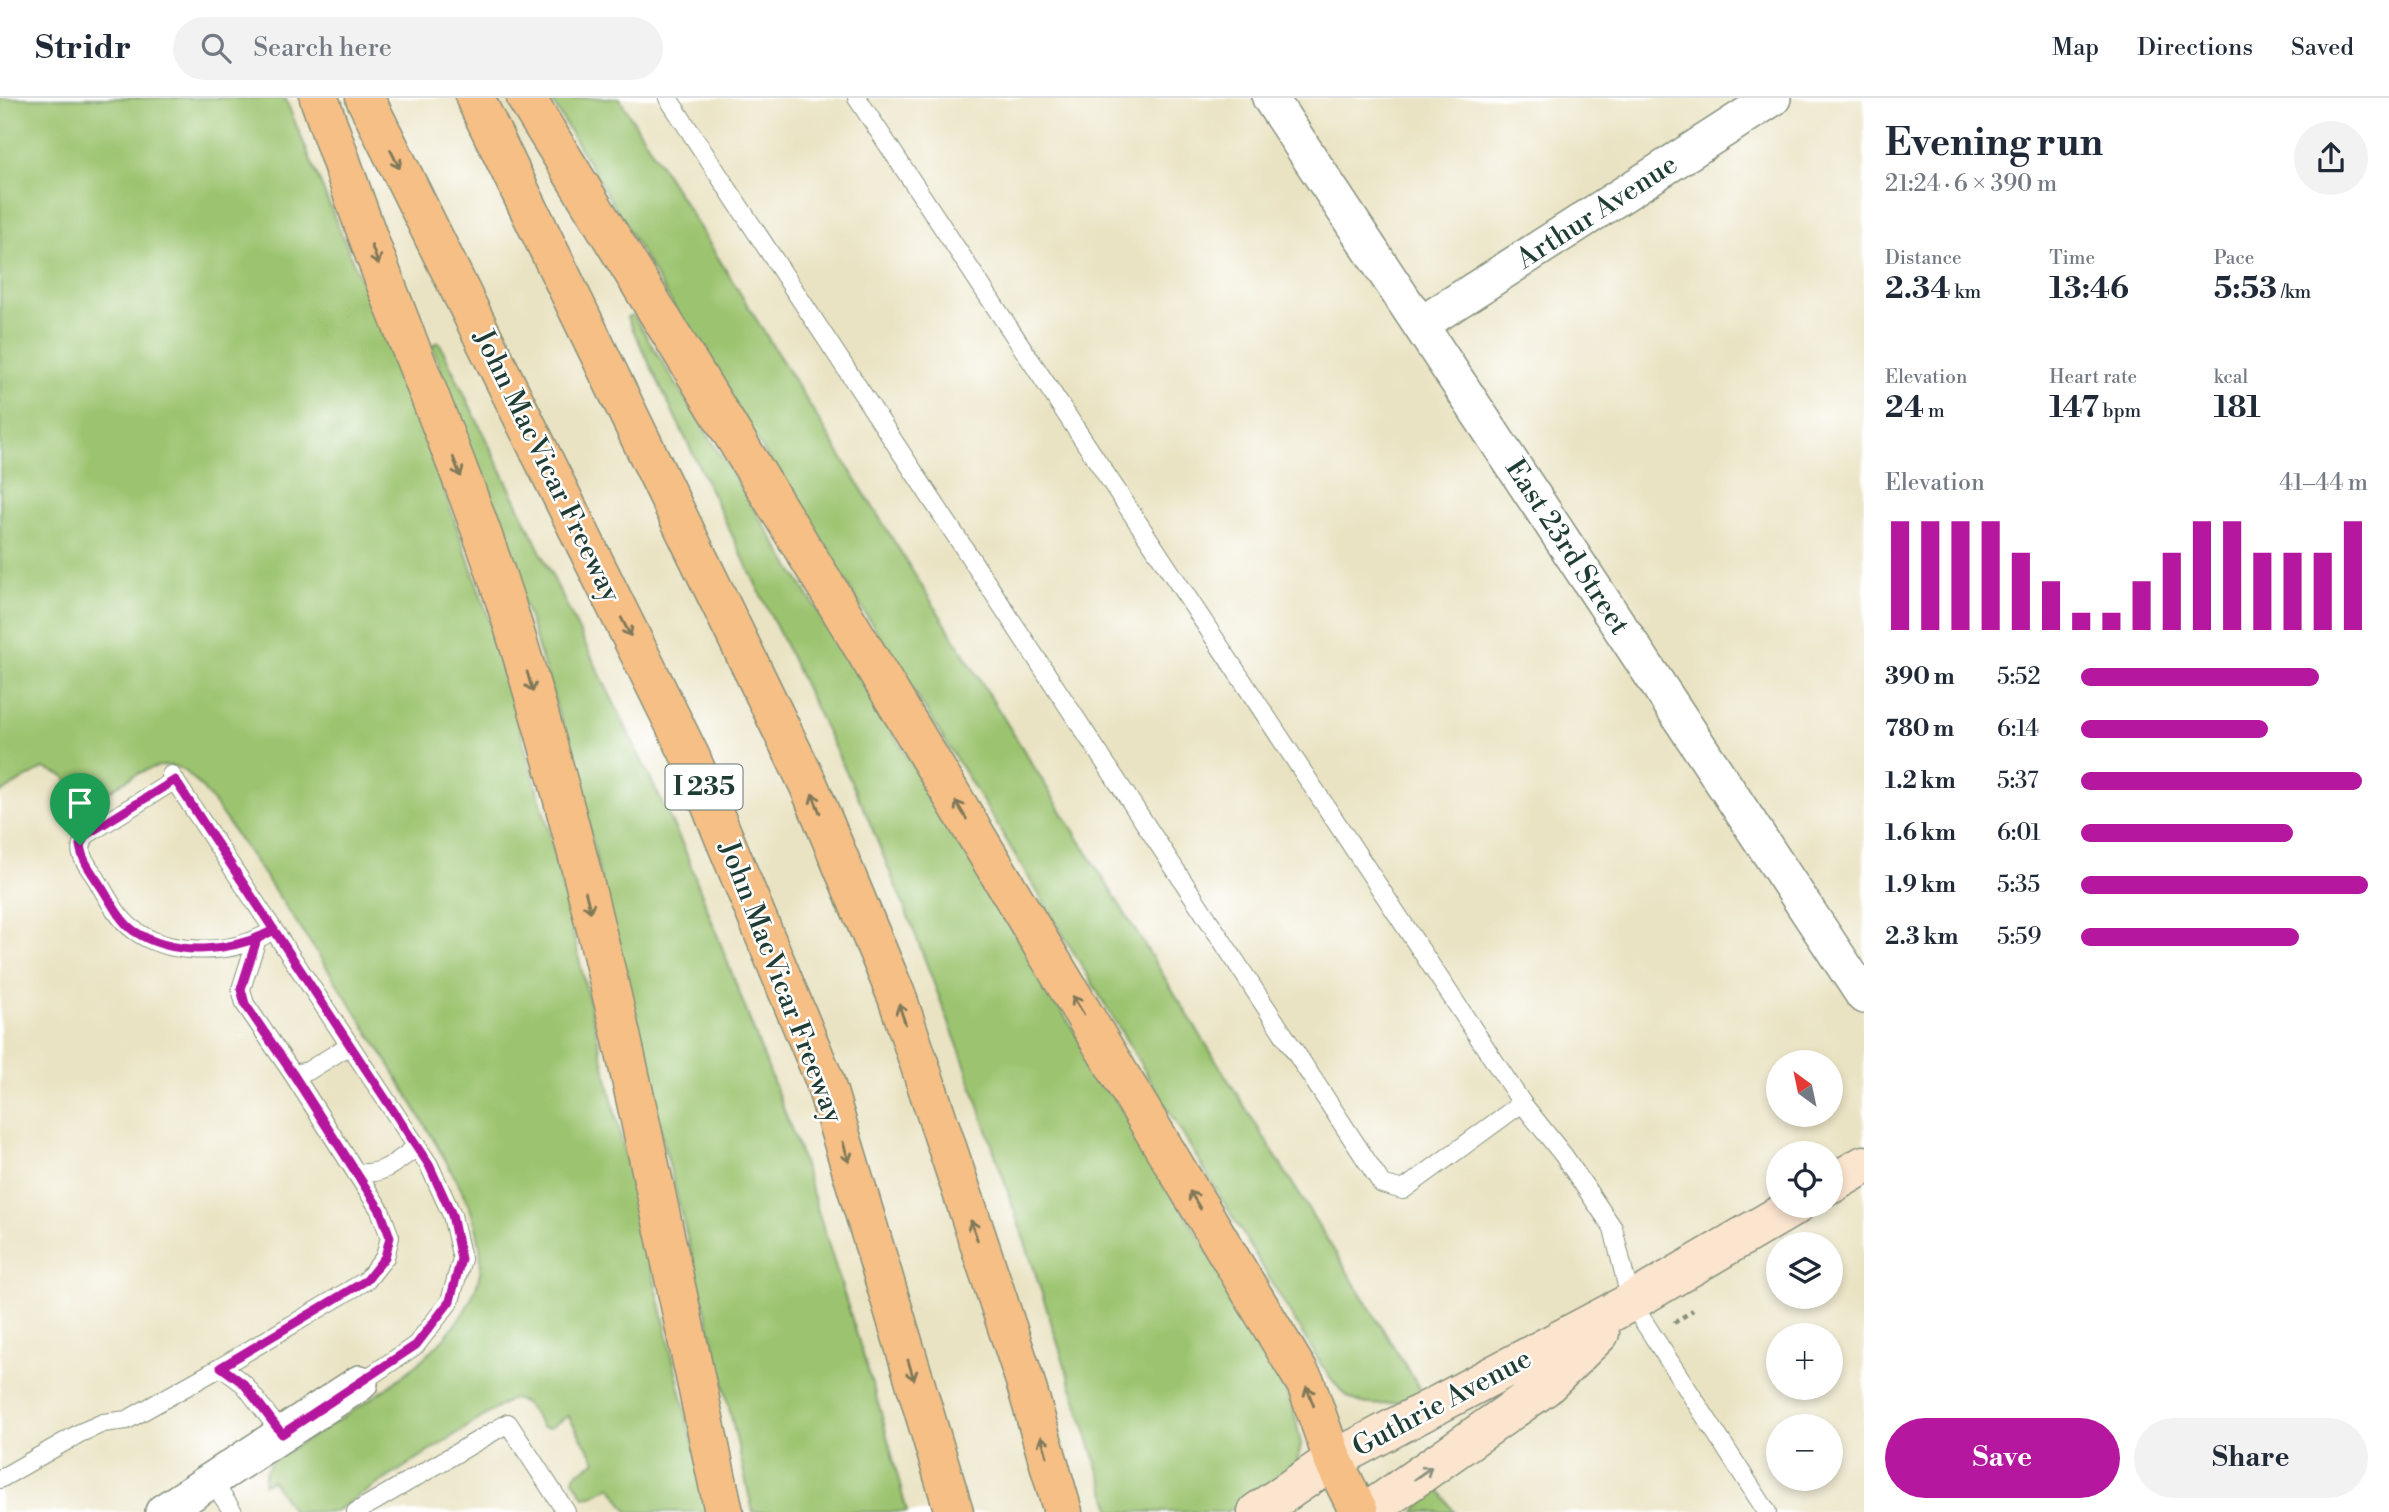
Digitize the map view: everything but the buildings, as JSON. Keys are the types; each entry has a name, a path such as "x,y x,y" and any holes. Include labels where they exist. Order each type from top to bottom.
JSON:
{"highway":[{"path":"319,98 371,244 483,534 514,627 560,788 635,1099 724,1512"},
{"name":"John MacVicar Freeway","path":"365,98 702,783 824,1079 954,1512"},
{"path":"475,98 809,786 897,998 1025,1381 1063,1512"},
{"path":"526,98 836,603 1306,1384 1334,1461 1359,1512"}],"main road":[{"path":"1843,1177 1864,1165"},
{"name":"Guthrie Avenue","path":"1257,1512 1334,1461 1631,1303 1775,1218"},
{"name":"Guthrie Avenue","path":"1367,1512 1545,1387 1631,1303"}],"street":[{"name":"East 23rd Street","path":"1270,98 1864,996"},
{"name":"Arthur Avenue","path":"1420,325 1773,98"},
{"path":"163,1512 360,1383"}],"lane":[{"path":"668,98 1382,1184 1403,1190 1522,1102"},
{"path":"857,98 1522,1102 1564,1156 1613,1228 1631,1303 1767,1512"},
{"path":"274,930 235,946 203,949 175,947 148,938 132,929 116,909 82,856 80,845 86,835 173,778 274,930 429,1165 452,1215 461,1259 450,1301 416,1345 360,1383"},
{"path":"0,1479 80,1433 103,1423 127,1420 221,1367 367,1280 385,1257 390,1237 380,1210 245,1004 241,989 257,939"},
{"path":"293,1074 308,1072 350,1045"},
{"path":"356,1173 373,1174 385,1169 417,1147"},
{"path":"221,1367 244,1384 282,1434"},
{"path":"356,1512 508,1423 566,1512"},
{"path":"212,1481 233,1512"}],"green space":[{"path":"0,98 285,98 424,433 487,613 549,831 709,1512 628,1512 611,1486 593,1496 584,1497 573,1479 577,1473 596,1461 568,1416 549,1428 542,1427 526,1405 511,1399 334,1512 293,1512 272,1480 264,1484 265,1473 271,1462 391,1385 446,1336 465,1309 478,1281 481,1254 478,1235 458,1182 414,1106 309,941 196,781 179,768 156,767 118,785 86,808 64,776 44,768 0,793"},
{"path":"550,98 619,98 1423,1394 1393,1403 1361,1402 1343,1392 1322,1366 990,813 683,322"},
{"path":"633,315 859,677 1267,1349 1294,1411 1301,1444 1296,1468 1227,1512 1112,1512 964,1062 912,926 865,811 627,317"},
{"path":"439,342 684,848 798,1147 880,1409 907,1512 753,1512 635,1028 575,766 528,615 432,345"},
{"path":"1437,1486 1454,1512 1414,1512 1415,1511"}],"route":[{"path":"80,845 82,856 116,909 132,929 148,938 175,947 203,949 235,946 274,930 429,1165 452,1215 461,1259 450,1301 416,1345 282,1434 244,1384 221,1367 367,1280 385,1257 390,1237 380,1210 245,1004 241,989 257,939 274,930 175,780 86,835 80,845"}]}
